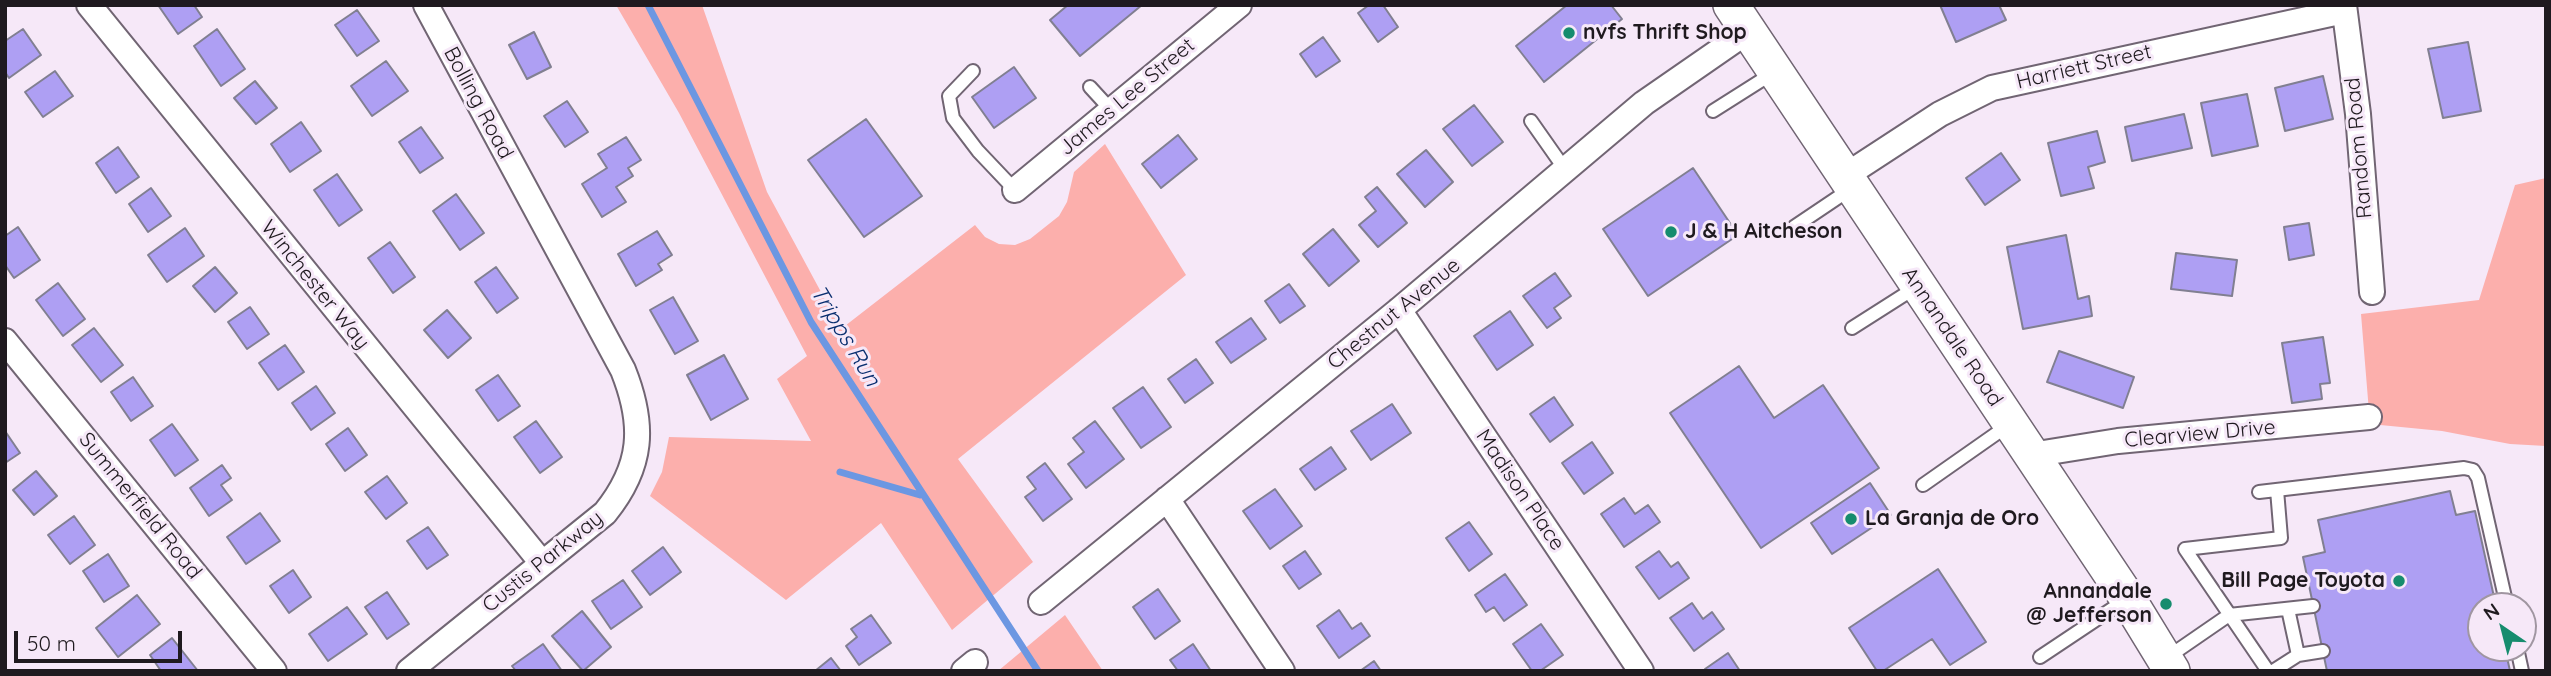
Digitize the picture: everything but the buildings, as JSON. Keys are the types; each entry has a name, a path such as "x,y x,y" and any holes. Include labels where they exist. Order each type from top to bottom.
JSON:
{"main road":[{"name":"Annandale Road","path":"1740,18 2128,599 2164,667"}],"street":[{"name":"Winchester Way","path":"89,5 542,564"},
{"name":"Bolling Road","path":"426,5 530,201"},
{"name":"James Lee Street","path":"1015,190 1231,8"},
{"name":"Harriett Street","path":"1849,182 1940,114 1992,88 2344,8"},
{"name":"Random Road","path":"2344,8 2358,114 2372,292"},
{"name":"Chestnut Avenue","path":"1041,602 1399,310 1553,182 1564,168 1690,68 1740,18"},
{"name":"Custis Parkway","path":"409,671 605,513 620,494 631,472 637,451 638,424 633,396 623,370 530,201"},
{"name":"Madison Place","path":"1399,310 1641,671"},
{"name":"Summerfield Road","path":"5,341 274,671"},
{"name":"Clearview Drive","path":"2031,455 2118,442 2369,417"},
{"path":"1167,499 1282,671"}],"lane":[{"path":"973,71 949,96 953,118 978,151 1015,190"},
{"path":"1713,111 1776,71"},
{"path":"1090,87 1112,111"},
{"path":"1531,121 1564,168"},
{"path":"1794,227 1849,182"},
{"path":"1852,328 1918,286"},
{"path":"1923,485 2010,424"},
{"path":"2259,492 2464,468 2473,470 2478,478 2504,592"},
{"path":"2277,490 2281,538 2185,549 2270,671 2298,655 2323,651"},
{"path":"2040,657 2128,599"},
{"path":"2164,667 2230,615 2313,606"},
{"path":"2288,609 2298,655"}],"shaded area":[{"path":"616,5 702,5 767,192 841,329 975,225 985,237 999,244 1015,245 1030,239 1059,216 1067,202 1074,172 1105,144 1186,275 958,459 1033,562 952,630 881,523 786,600 650,496 662,472 669,437 811,441 777,379 807,356 679,113"},
{"path":"2546,178 2546,446 2510,444 2442,431 2370,424 2361,314 2479,300 2515,185"},
{"path":"1065,615 1103,671 998,671"}],"waterway":[{"name":"Tripps Run","path":"648,5 811,322 1038,671"},
{"path":"840,472 920,495"}],"place":[{"name":"nvfs Thrift Shop","path":"1569,33"},
{"name":"J & H Aitcheson","path":"1671,232"},
{"name":"La Granja de Oro","path":"1851,519"},
{"name":"Bill Page Toyota","path":"2399,581"},
{"name":"Annandale @ Jefferson","path":"2166,604"}]}
